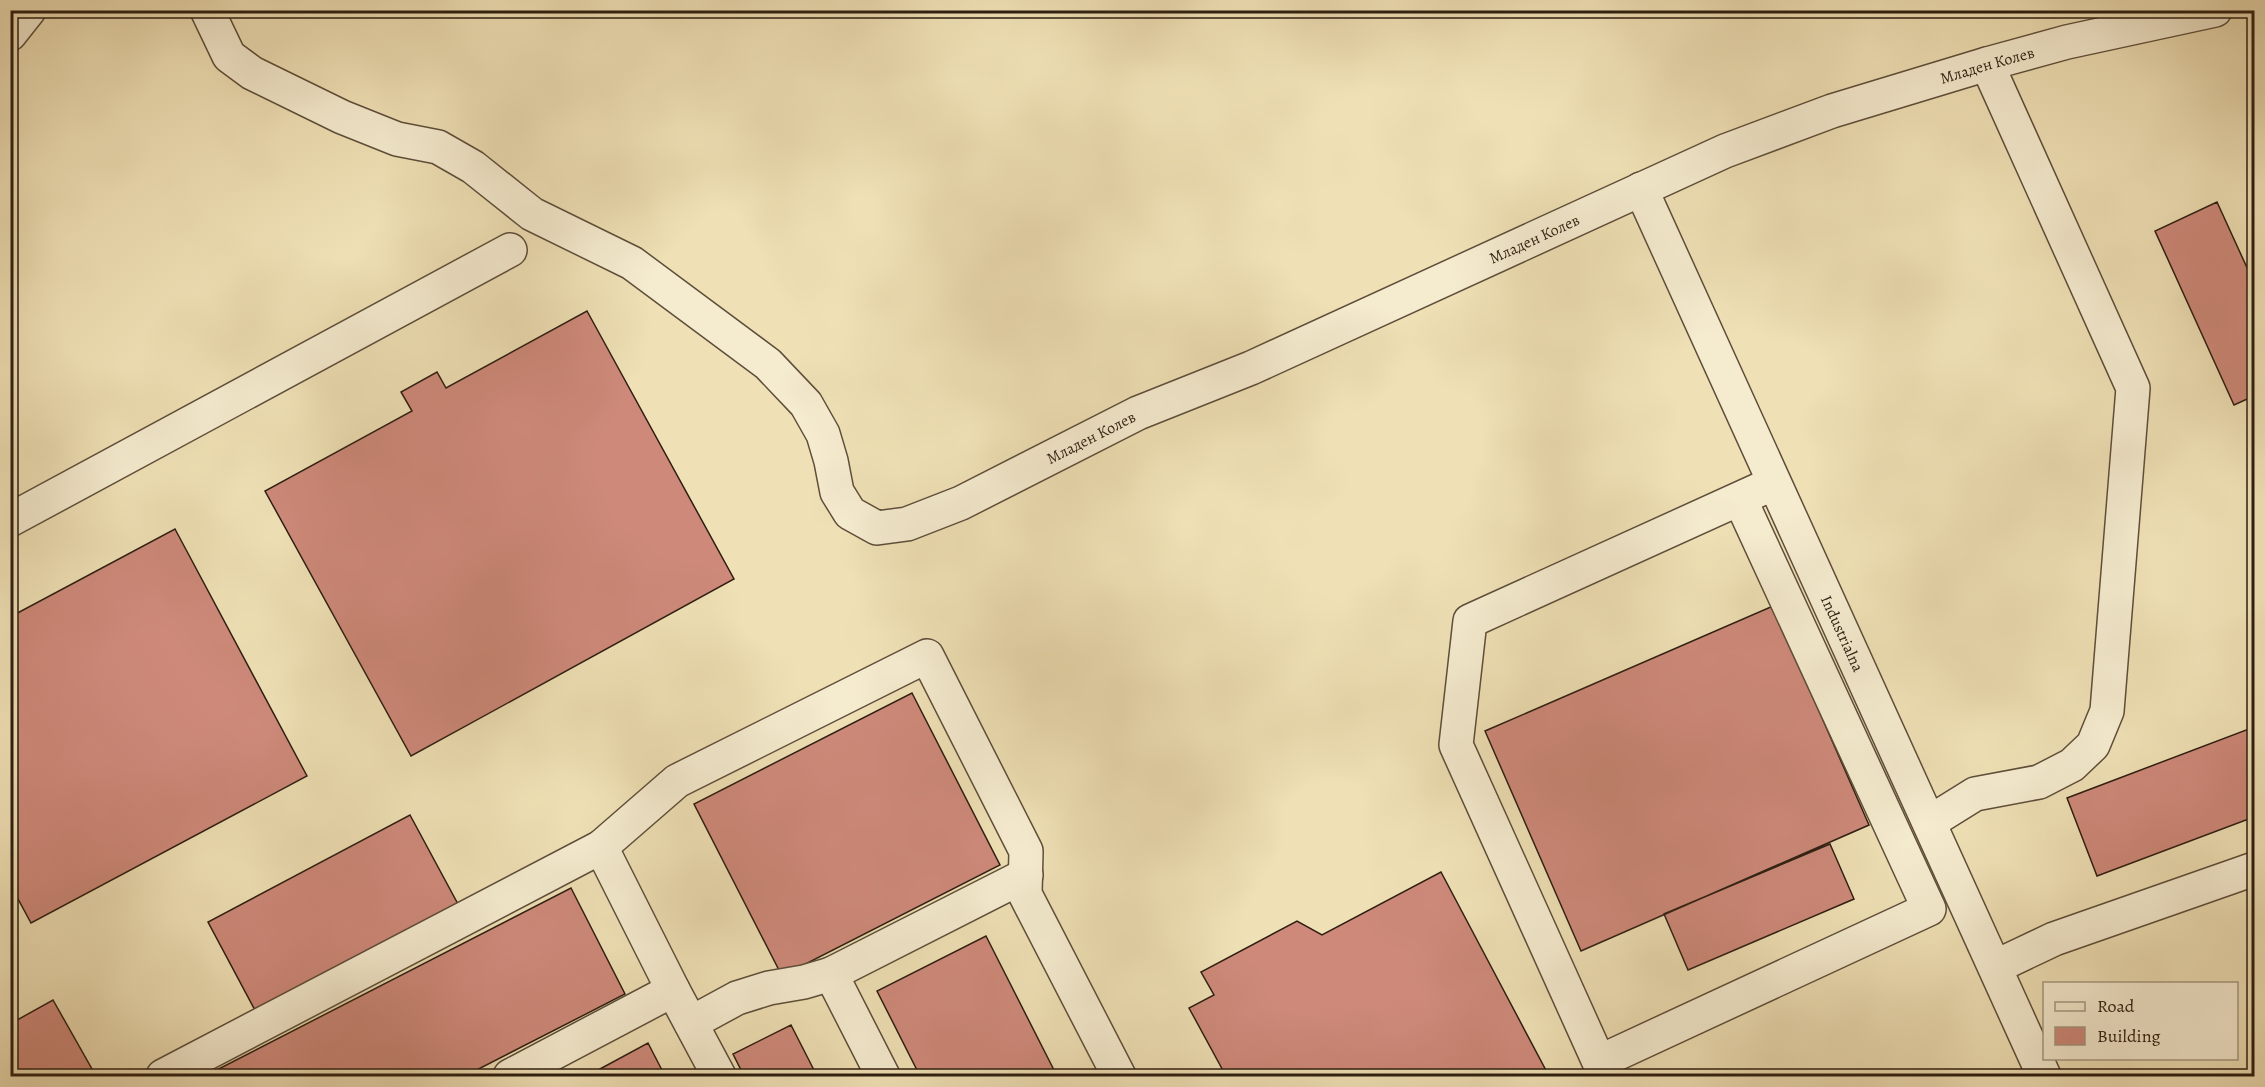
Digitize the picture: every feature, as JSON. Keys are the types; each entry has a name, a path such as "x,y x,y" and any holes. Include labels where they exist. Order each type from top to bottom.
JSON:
{"street":[{"path":"10,34 29,10"},
{"name":"Младен Колев","path":"207,10 229,56 252,73 342,117 397,139 438,147 473,166 532,214 632,263 759,357 806,404 823,434 837,492 850,513 877,528 907,524 962,503 1138,413 1251,368 1725,151 1832,111 1987,64 2067,42 2216,10"},
{"path":"1930,822 1975,794 2039,782 2072,765 2093,745 2107,711 2133,388 1987,64"},
{"name":"Industrialna","path":"1641,189 2044,1077"},
{"path":"10,520 510,250"},
{"path":"1740,499 1929,909 1599,1062 1456,745 1470,621 1774,483"},
{"path":"163,1077 601,847 677,781 927,656 1026,851 1025,894 1119,1077"},
{"path":"601,847 719,1077"},
{"path":"1995,967 2054,939 2254,869"},
{"path":"691,1023 737,998 831,974 1026,875"},
{"path":"831,974 883,1077"},
{"path":"510,1077 673,990"}],"building":[{"path":"2217,202 2254,283 2254,396 2234,405 2155,231"},
{"path":"587,311 734,579 411,756 265,491 412,411 401,392 437,372 446,388"},
{"path":"175,529 307,776 31,923 10,884 10,617"},
{"path":"1773,606 1869,825 1581,951 1485,731"},
{"path":"912,693 1000,865 782,976 694,804"},
{"path":"2254,727 2254,817 2097,876 2067,798"},
{"path":"410,815 459,906 257,1014 208,922"},
{"path":"1830,844 1854,899 1688,970 1664,914"},
{"path":"1441,872 1549,1076 1226,1076 1189,1008 1214,995 1201,972 1297,921 1322,935"},
{"path":"571,888 625,994 465,1076 205,1076"},
{"path":"986,936 1057,1076 920,1076 877,991"},
{"path":"53,1000 92,1069 79,1076 10,1076 10,1024"},
{"path":"791,1025 817,1076 744,1076 733,1054"},
{"path":"648,1043 665,1076 587,1076"}]}
